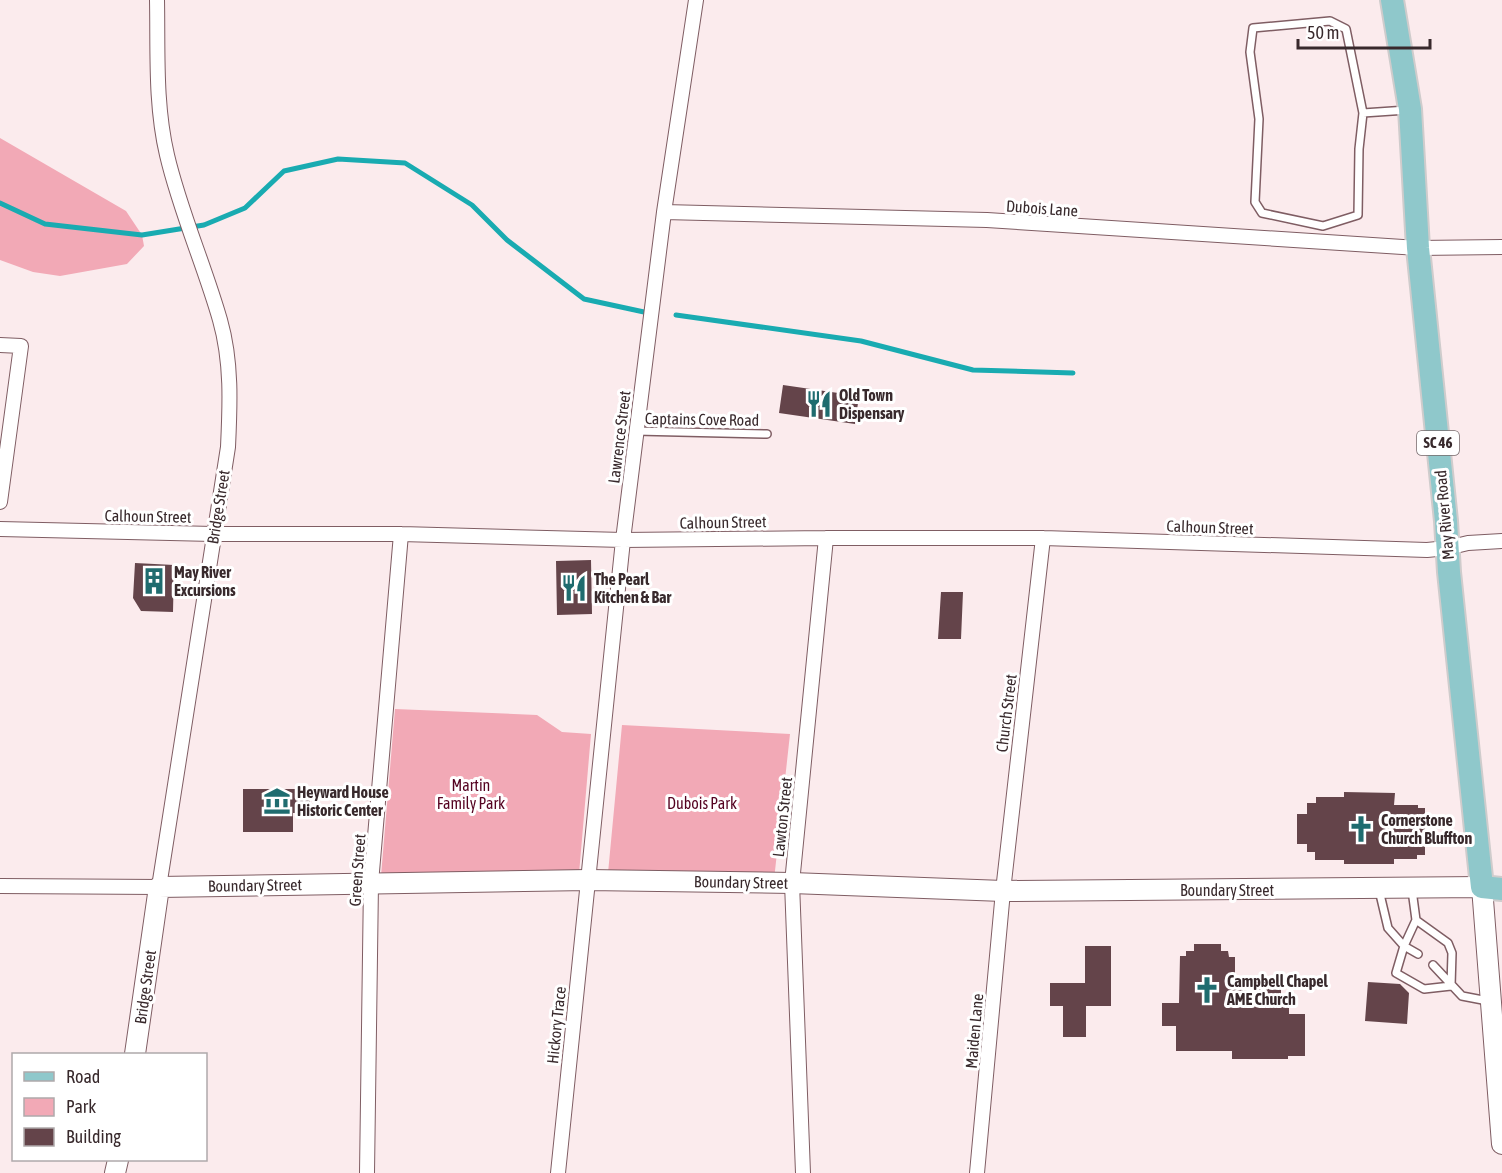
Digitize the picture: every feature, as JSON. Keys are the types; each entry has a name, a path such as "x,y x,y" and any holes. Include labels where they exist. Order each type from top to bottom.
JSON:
{"main road":[{"name":"May River Road","path":"1392,0 1410,109 1418,248 1447,548 1492,888"}],"street":[{"name":"Bridge Street","path":"135,1053 228,447 231,392 227,353 220,321 177,193 161,124 158,92 157,0"},
{"name":"Lawrence Street","path":"588,880 636,431 664,212 696,0"},
{"name":"Dubois Lane","path":"664,212 987,220 1418,248 1502,247"},
{"path":"0,345 21,346 0,502"},
{"name":"Calhoun Street","path":"0,529 213,534 401,534 623,540 1043,538 1427,550 1468,543 1502,541"},
{"name":"Green Street","path":"367,1173 371,883 401,534"},
{"name":"Lawton Street","path":"803,1173 792,883 826,538"},
{"name":"Church Street","path":"1003,891 1043,538"},
{"name":"Boundary Street","path":"0,885 159,886 588,880 792,883 1003,891 1492,888"},
{"name":"Hickory Trace","path":"558,1173 588,880"},
{"path":"1492,888 1491,1002 1502,1144"},
{"name":"Maiden Lane","path":"977,1173 1003,891"}],"lane":[{"path":"1330,21 1346,29 1364,113 1359,150 1358,215 1323,226 1262,213 1255,201 1259,119 1250,52 1253,28 1330,21"},
{"path":"1364,113 1410,109"},
{"name":"Captains Cove Road","path":"636,431 767,434"},
{"path":"1411,888 1416,920 1404,946 1396,974 1424,989 1451,986"},
{"path":"1378,889 1388,928 1404,946 1418,954"},
{"path":"1416,920 1448,942 1452,953 1451,986"},
{"path":"1432,964 1462,996 1491,1002"}],"green space":[{"path":"0,138 126,211 142,235 144,246 127,264 60,276 33,272 0,260"},
{"name":"Martin Family Park","path":"395,709 537,715 562,732 591,734 579,874 381,876"},
{"name":"Dubois Park","path":"622,725 790,734 774,880 608,873"}],"building":[{"name":"Old Town Dispensary","path":"783,385 859,396 855,424 779,413"},
{"name":"The Pearl Kitchen & Bar","path":"591,560 592,614 557,615 556,561"},
{"name":"May River Excursions","path":"135,563 174,565 173,612 141,611 133,598"},
{"path":"941,592 963,592 961,639 938,639"},
{"name":"Heyward House Historic Center","path":"243,789 310,789 310,813 293,813 293,832 243,832"},
{"name":"Cornerstone Church Bluffton","path":"1344,792 1395,793 1394,805 1418,805 1418,808 1425,808 1425,855 1417,855 1417,859 1394,859 1394,864 1344,864 1344,860 1315,860 1315,852 1307,852 1307,844 1297,844 1297,814 1307,814 1307,803 1316,803 1316,797 1344,797"},
{"name":"Campbell Chapel AME Church","path":"1194,944 1221,944 1221,951 1228,951 1229,957 1235,957 1235,977 1281,977 1281,1005 1289,1006 1289,1014 1305,1014 1305,1056 1288,1056 1288,1059 1232,1059 1232,1051 1176,1051 1176,1026 1162,1026 1162,1003 1179,1003 1180,956 1186,956 1186,951 1194,951"},
{"path":"1085,946 1111,946 1111,1006 1086,1006 1086,1037 1063,1037 1063,1006 1050,1006 1050,983 1085,983"},
{"path":"1368,982 1400,984 1409,993 1407,1024 1365,1021"}],"waterway":[{"path":"0,203 45,224 142,235 204,225 245,208 284,171 338,159 405,163 472,205 507,240 584,299 644,312"},
{"path":"676,315 861,341 973,370 1073,373"}],"place":[{"name":"Old Town Dispensary","path":"819,404"},
{"name":"May River Excursions","path":"154,581"},
{"name":"The Pearl Kitchen & Bar","path":"574,588"},
{"name":"Heyward House Historic Center","path":"277,801"},
{"name":"Cornerstone Church Bluffton","path":"1361,829"},
{"name":"Campbell Chapel AME Church","path":"1207,990"}]}
